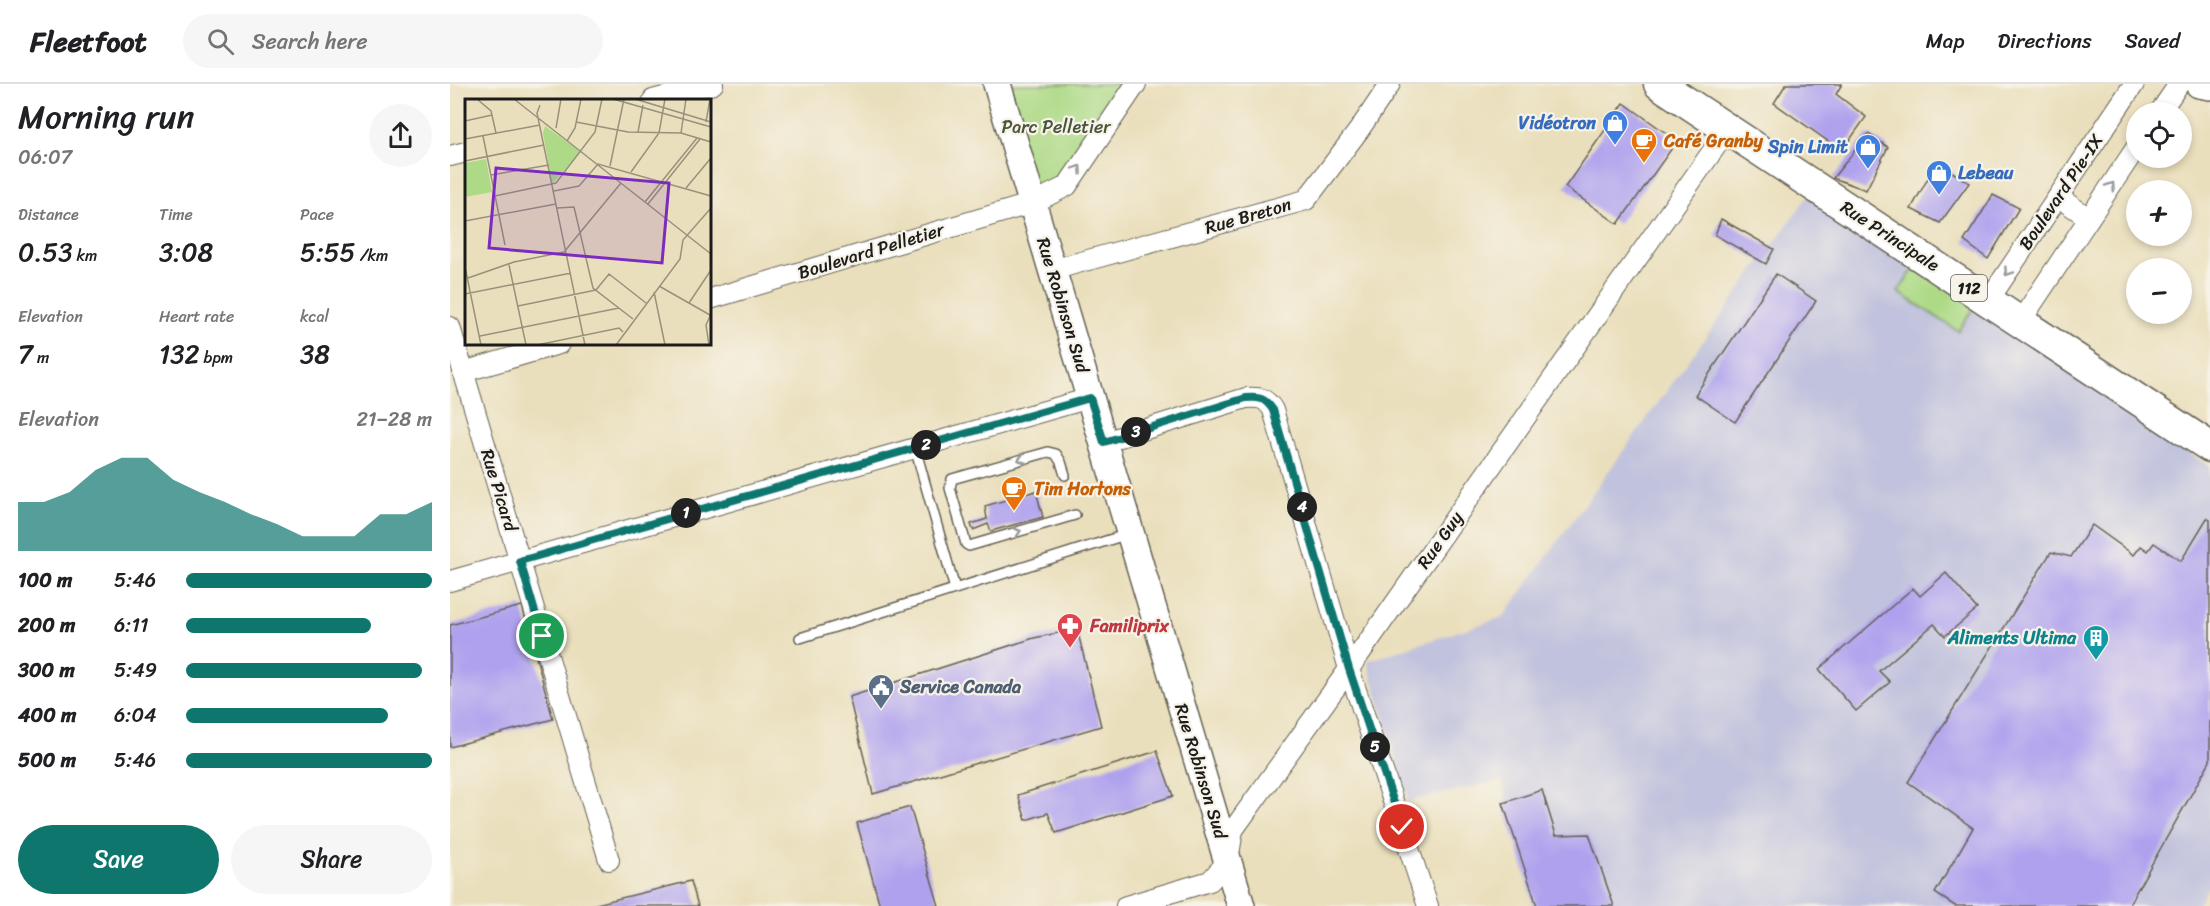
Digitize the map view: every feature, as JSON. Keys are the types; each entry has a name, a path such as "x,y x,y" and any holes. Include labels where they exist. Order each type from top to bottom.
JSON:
{"main road":[{"name":"Rue Principale","path":"1659,84 2210,447"}],"street":[{"path":"657,99 713,84"},
{"name":"Rue Robinson Sud","path":"997,84 1241,906"},
{"name":"Boulevard Pelletier","path":"711,299 1033,203 1067,186 1136,84"},
{"name":"Rue Breton","path":"1052,270 1306,200 1359,130 1390,84"},
{"name":"Boulevard Pie-IX","path":"1988,301 2134,84"},
{"path":"2167,102 2179,84"},
{"path":"2199,84 2210,86"},
{"name":"Rue Guy","path":"1228,861 1233,830 1349,669 1728,129"},
{"path":"450,156 465,152"},
{"name":"Boulevard Pie-IX","path":"2020,322 2126,163"},
{"path":"2058,197 2089,218"},
{"name":"Rue Picard","path":"450,327 609,860"},
{"path":"463,372 556,345"},
{"path":"1104,442 1246,398 1258,397 1267,400 1273,410 1349,669 1428,906"},
{"path":"450,581 1090,398"},
{"path":"1126,906 1210,881 1228,861"}],"lane":[{"path":"915,448 955,589"},
{"path":"1065,475 1056,454 1048,452 952,479 950,488 966,544 969,546 1075,515"},
{"path":"800,638 1130,533"}],"shaded area":[{"path":"1808,196 1915,267 1899,292 1976,305 2210,467 2210,884 2197,906 1533,906 1502,780 1409,801 1367,661 1503,617"}],"green space":[{"name":"Parc Pelletier","path":"999,84 1136,84 1067,186 1033,203"},
{"path":"1915,267 1976,305 1958,331 1898,292"}],"building":[{"path":"1786,84 1842,84 1836,94 1866,117 1842,151 1774,103"},
{"path":"1624,103 1677,141 1618,224 1565,187"},
{"path":"1868,134 1888,147 1866,190 1833,178"},
{"name":"Lebeau","path":"1937,162 1969,183 1940,223 1911,209"},
{"path":"1993,195 2019,208 1988,259 1964,241"},
{"path":"1721,219 1774,249 1766,264 1715,235"},
{"path":"1776,274 1816,301 1735,422 1695,395"},
{"name":"Tim Hortons","path":"1036,491 1043,517 991,531 988,524 973,530 971,524 987,519 985,506"},
{"name":"Aliments Ultima","path":"2207,518 2210,520 2210,761 2128,906 1955,906 1935,893 1973,828 1908,782 2051,552 2071,557 2092,525 2134,555 2141,546 2148,551 2154,543 2181,561"},
{"path":"1946,573 1977,609 1945,636 1934,624 1879,671 1890,682 1856,711 1819,669 1913,588 1920,596"},
{"path":"522,606 553,719 450,747 450,625"},
{"path":"1077,629 1101,726 873,794 849,697 1034,638"},
{"path":"1157,751 1173,796 1056,833 1048,813 1026,820 1018,795"},
{"path":"1542,790 1556,835 1589,834 1614,906 1537,906 1503,803"},
{"path":"910,807 939,906 880,906 857,823"},
{"path":"691,881 698,906 592,906 592,905"}],"place":[{"name":"Vidéotron","path":"1615,146"},
{"name":"Café Granby","path":"1644,164"},
{"name":"Spin Limit","path":"1868,170"},
{"name":"Lebeau","path":"1939,196"},
{"name":"Tim Hortons","path":"1014,512"},
{"name":"Familiprix","path":"1070,649"},
{"name":"Aliments Ultima","path":"2096,661"},
{"name":"Service Canada","path":"881,710"}],"route":[{"path":"542,636 520,561 1090,398 1104,442 1246,398 1258,397 1267,400 1273,410 1349,669 1402,827"}]}
